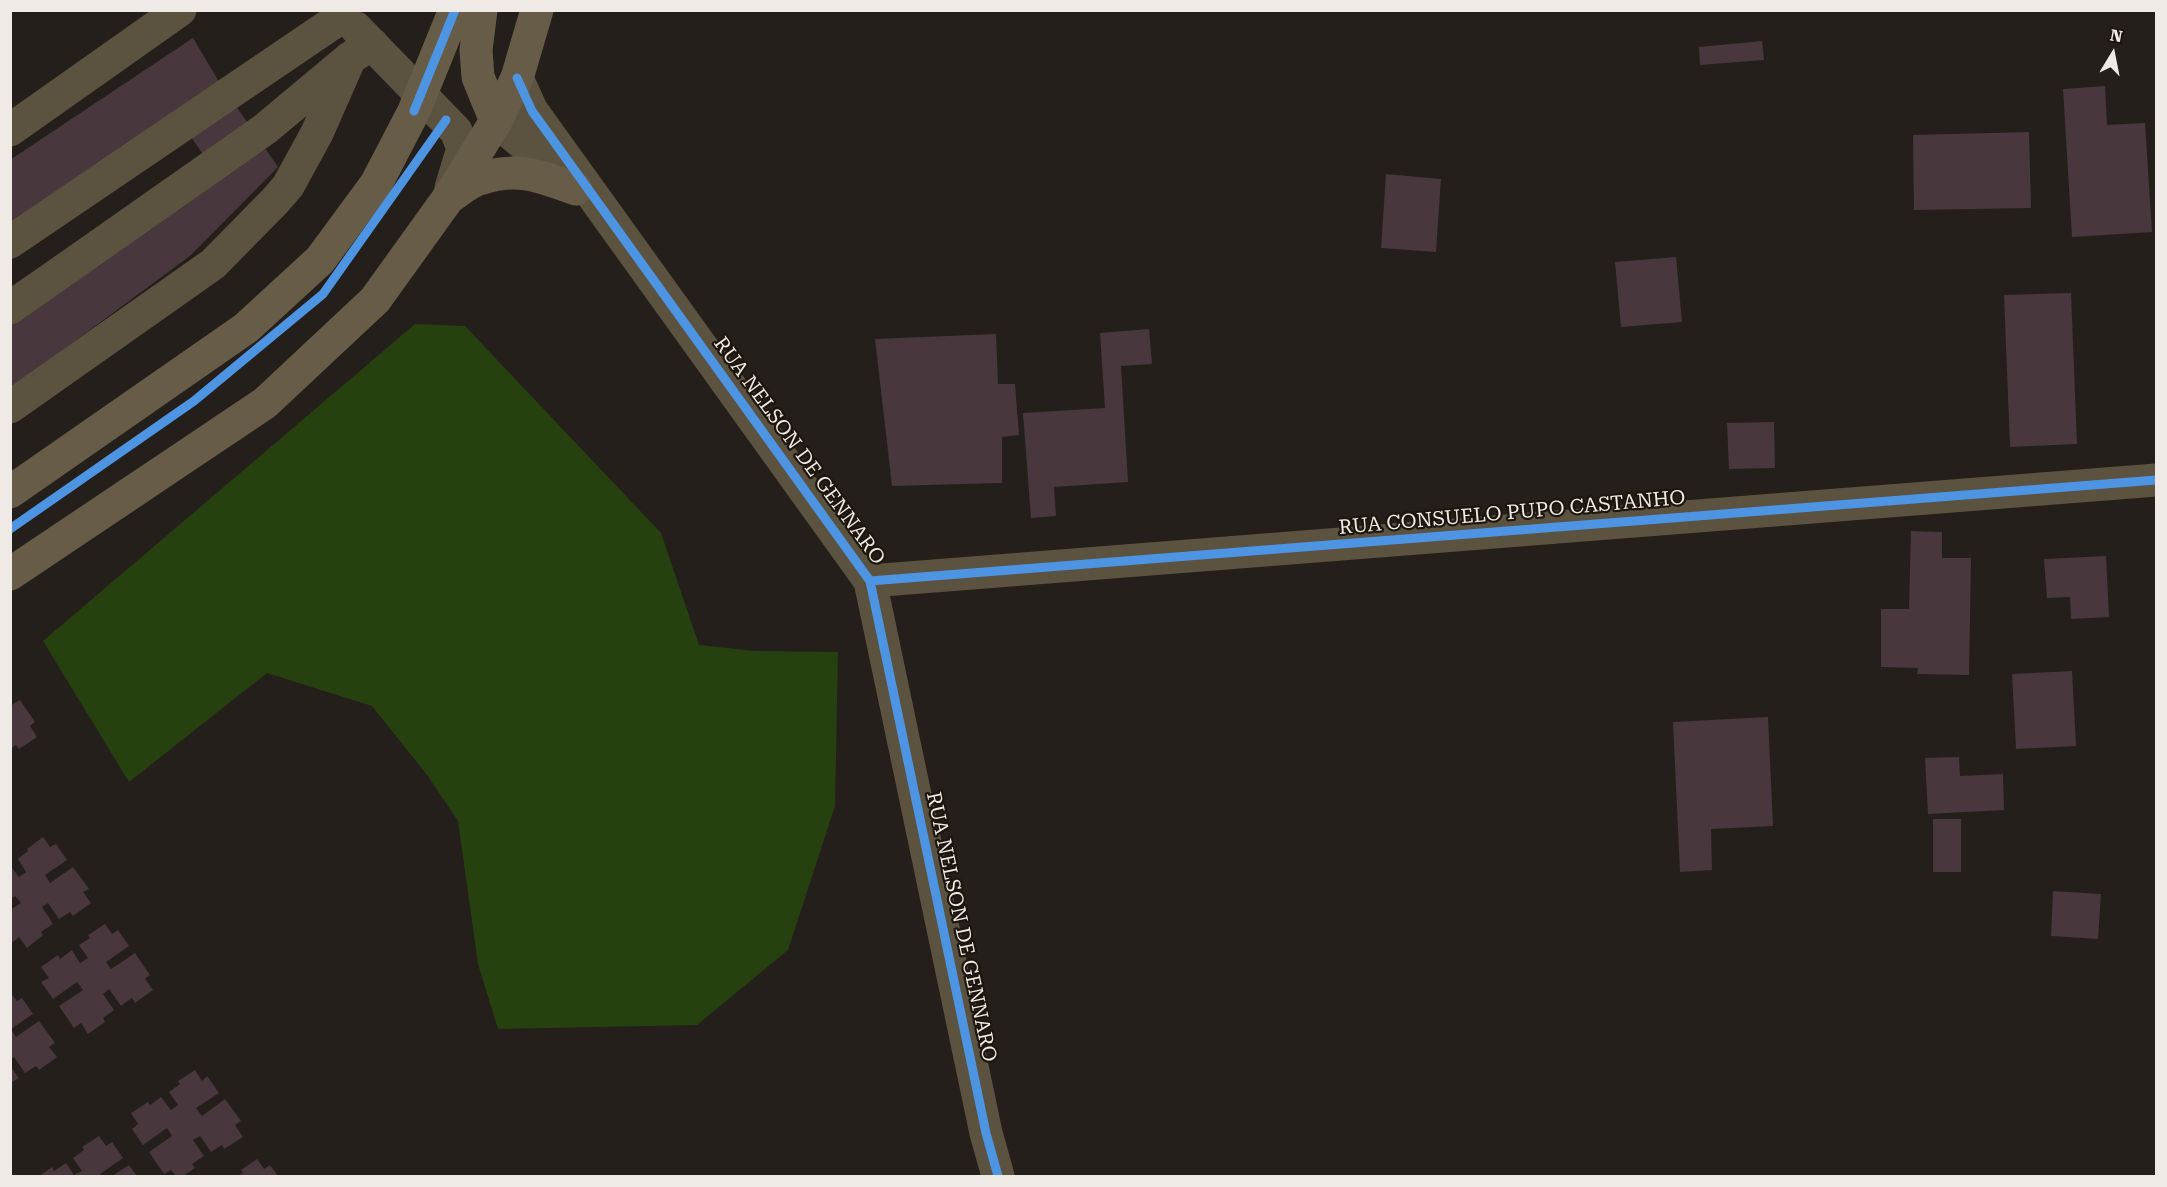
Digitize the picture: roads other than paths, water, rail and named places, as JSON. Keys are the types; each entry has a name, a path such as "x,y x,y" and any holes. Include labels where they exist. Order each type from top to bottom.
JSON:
{"main road":[{"path":"10,492 246,328 320,260 376,184 417,103 455,10"},
{"path":"481,10 476,50 478,77 496,121"},
{"path":"10,574 264,403 375,300 449,197 496,121 517,78 537,10"},
{"path":"449,197 478,179 516,171 542,176 576,189"}],"street":[{"path":"10,130 180,10"},
{"path":"10,242 340,13 361,51 417,103 456,131 463,148 449,197"},
{"path":"10,308 265,129 361,51"},
{"path":"10,407 213,264 288,186 361,51"},
{"name":"RUA NELSON DE GENNARO","path":"517,78 532,111 870,581 986,1133 998,1176"},
{"name":"RUA NELSON DE GENNARO","path":"496,121 609,218"},
{"name":"RUA CONSUELO PUPO CASTANHO","path":"870,581 2157,480"}]}
